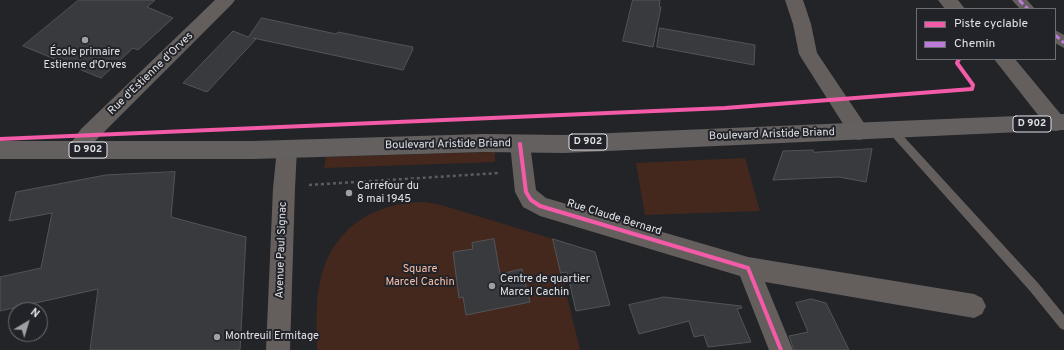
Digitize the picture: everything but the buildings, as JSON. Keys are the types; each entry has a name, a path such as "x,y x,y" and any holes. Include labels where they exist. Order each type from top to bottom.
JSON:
{"main road":[{"name":"Boulevard Aristide Briand","path":"0,150 287,149 484,143 564,144 1060,122"}],"street":[{"name":"Rue d'Estienne d'Orves","path":"76,150 88,135 226,0"},
{"path":"794,0 802,24 808,54 859,132"},
{"path":"947,0 955,8"},
{"path":"1019,0 1027,8"},
{"path":"1056,36 1064,43"},
{"path":"1005,60 1060,122"},
{"name":"Rue Claude Bernard","path":"520,144 526,192 531,200 540,206 748,268 974,306"},
{"name":"Avenue Paul Signac","path":"278,350 284,188 287,149"},
{"path":"748,268 781,350"}],"lane":[{"path":"892,130 1034,287 1064,324"}],"path":[{"path":"306,185 506,172"}],"green space":[{"path":"495,152 495,162 324,168 326,157"},
{"path":"745,158 760,211 645,215 636,163"},
{"name":"Square Marcel Cachin","path":"425,202 441,205 553,239 580,350 317,350 318,290 326,263 334,247 344,233 357,222 372,213 388,207 406,203"}],"marked path":[{"path":"1019,0 1027,8"},
{"path":"1056,36 1064,43"}],"cycle path":[{"path":"0,139 725,108 972,89 973,85 957,63 958,60"},
{"path":"520,144 526,192 531,200 540,206 748,268 781,350"}],"place":[{"name":"École primaire Estienne d'Orves","path":"85,40"},
{"name":"Carrefour du 8 mai 1945","path":"349,193"},
{"name":"Centre de quartier Marcel Cachin","path":"492,286"},
{"name":"Montreuil Ermitage","path":"217,337"}]}
